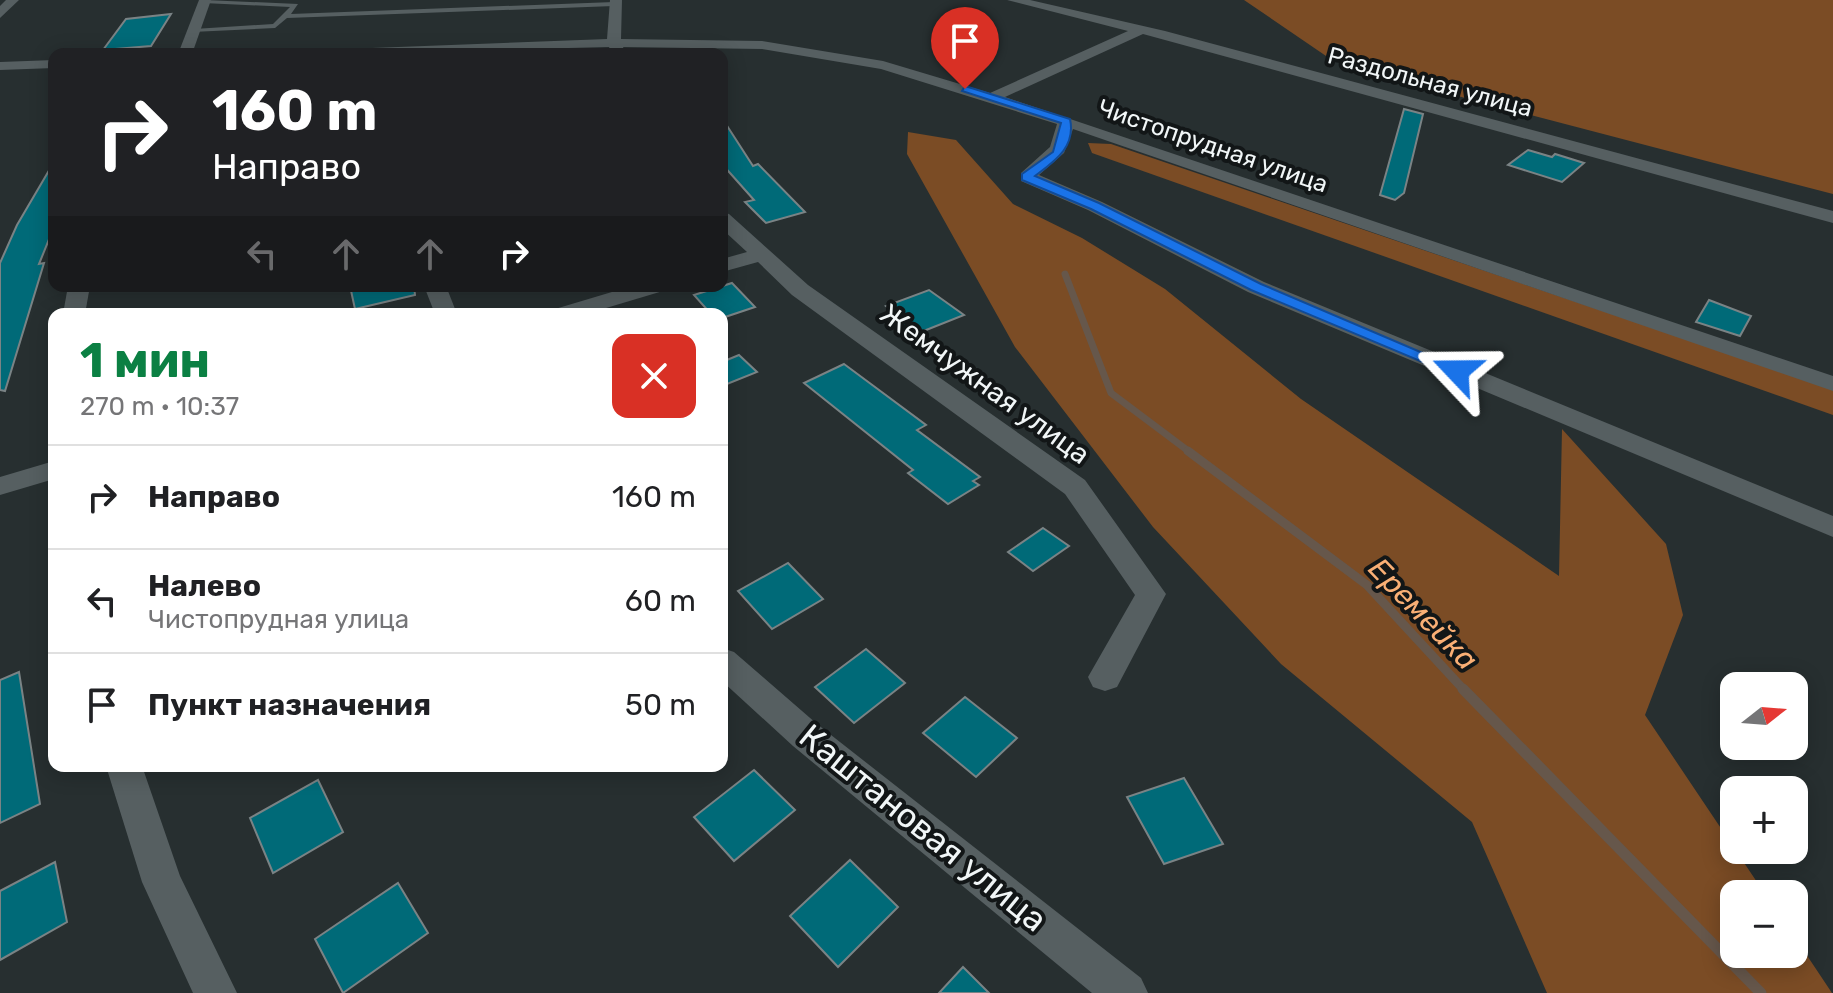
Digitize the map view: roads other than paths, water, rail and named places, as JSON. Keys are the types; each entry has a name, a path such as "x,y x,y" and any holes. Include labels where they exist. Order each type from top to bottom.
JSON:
{"street":[{"path":"0,14 13,0"},
{"name":"Раздольная улица","path":"1013,0 1141,30 1833,217"},
{"path":"187,48 205,1"},
{"path":"615,2 616,48"},
{"path":"993,97 1141,30"},
{"name":"Чистопрудная улица","path":"616,48 762,45 883,65 1066,121 1833,384"},
{"path":"0,66 48,64"},
{"path":"1066,121 1065,138 1058,153 1027,177 1095,206 1256,287 1833,527"},
{"name":"Жемчужная улица","path":"728,224 800,290 1075,487 1151,594 1105,677"},
{"path":"728,264 759,255"},
{"path":"583,308 635,292"},
{"path":"0,486 48,472"},
{"name":"Каштановая улица","path":"728,666 805,735 1126,993"},
{"path":"126,772 162,882 215,993"}],"lane":[{"path":"194,31 275,26 296,5 205,1"},
{"path":"286,16 615,2"}],"waterway":[{"name":"Еремейка","path":"1065,274 1111,393 1191,453"},
{"name":"Еремейка","path":"1188,451 1367,585 1465,691"},
{"name":"Еремейка","path":"1463,689 1761,993"}]}
